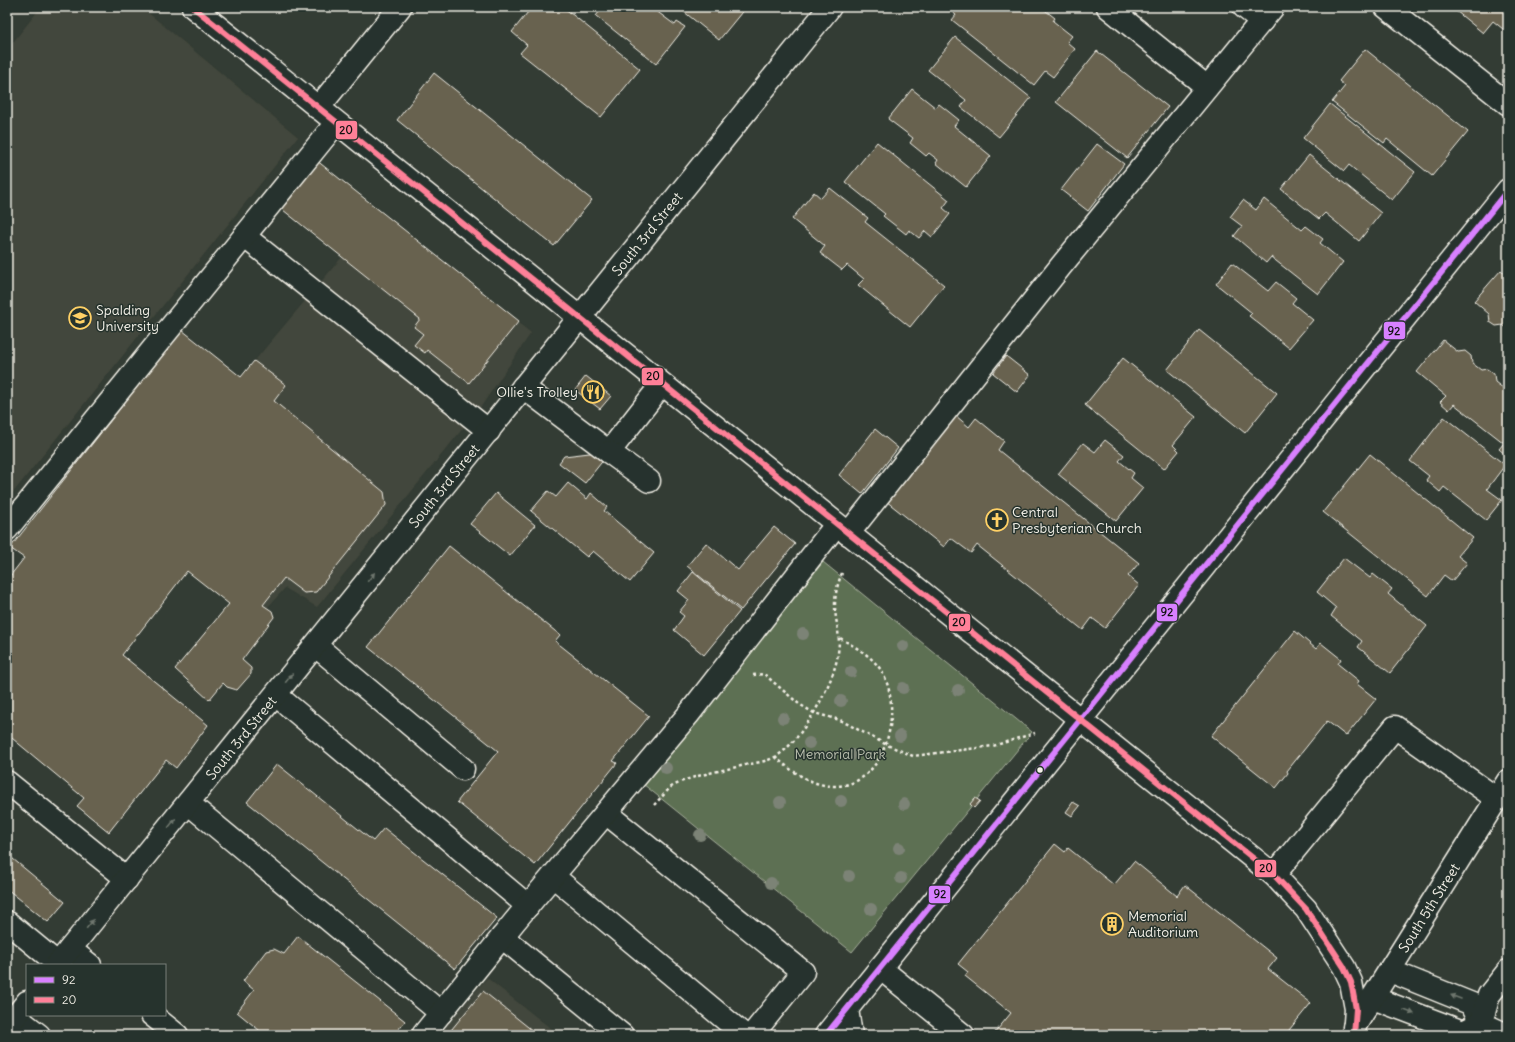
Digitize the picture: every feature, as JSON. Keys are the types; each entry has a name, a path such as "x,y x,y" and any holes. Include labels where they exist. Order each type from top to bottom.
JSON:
{"main road":[{"path":"193,7 1274,875 1306,909 1344,967 1351,982 1356,1009 1352,1033"},
{"path":"318,108 400,7"},
{"name":"South 3rd Street","path":"62,959 830,7"},
{"path":"1108,7 1208,87"},
{"path":"423,1035 502,937 1061,266 1268,14 1244,7"},
{"path":"1386,7 1508,104"},
{"path":"7,529 336,123"},
{"path":"826,1035 1508,190"},
{"path":"244,236 489,430"},
{"path":"609,452 662,384"},
{"path":"523,387 649,481"},
{"path":"316,646 463,769"},
{"path":"276,695 528,906"},
{"path":"1274,875 1395,728 1502,790"},
{"path":"7,782 127,879"},
{"name":"South 5th Street","path":"1352,1033 1502,790"},
{"path":"188,803 441,1013"},
{"path":"606,813 803,972 752,1035"},
{"path":"553,876 744,1035"},
{"path":"7,922 62,959 85,964"},
{"path":"502,937 622,1035"},
{"path":"880,968 963,1035"},
{"path":"1390,971 1472,1004 1481,1023 1507,1035"},
{"path":"1373,998 1463,1032 1481,1023 1489,995 1508,971"},
{"path":"847,1009 851,1035"},
{"path":"17,1016 39,1035"},
{"path":"153,1016 177,1035"}],"path":[{"path":"654,805 671,787 684,780 774,757 791,743 814,713 834,670 840,638 835,606 836,589 842,572"},
{"path":"774,757 805,778 820,784 834,786 849,784 864,778 872,770 890,730 892,717 889,686 882,671 871,658 840,638"},
{"path":"749,675 764,674 799,704 814,713 840,720 884,744 913,756 993,746 1039,732"}],"shaded area":[{"name":"Spalding University","path":"41,7 141,7 298,137 7,500 7,50"},
{"path":"316,160 531,333 482,405 317,607 285,588 256,620 264,559 241,377 342,257 278,206"},
{"path":"487,978 559,1035 439,1035"}],"green space":[{"name":"Memorial Park","path":"823,562 1032,732 852,952 643,784"}],"building":[{"path":"532,7 548,7 554,12 558,7 563,7 640,69 601,117 520,53 527,45 512,32"},
{"path":"603,7 651,7 675,25 677,22 685,27 656,64 596,16"},
{"path":"678,7 746,7 719,40"},
{"path":"945,7 1041,7 1055,18 1053,21 1072,36 1067,42 1075,49 1053,77 1045,71 1034,85 952,20 956,15"},
{"path":"1451,7 1508,7 1508,33 1493,21 1483,33"},
{"path":"955,37 1031,98 999,137 961,107 966,100 928,70"},
{"path":"1365,49 1468,132 1432,176 1387,139 1384,143 1332,102 1345,86 1339,81"},
{"path":"1097,51 1168,107 1127,158 1056,102"},
{"path":"434,73 592,200 554,246 397,120"},
{"path":"912,89 936,108 939,104 959,120 954,126 991,156 966,187 936,163 938,160 929,153 926,156 910,143 913,138 888,119"},
{"path":"1330,104 1415,172 1392,200 1349,165 1344,171 1303,138"},
{"path":"877,142 949,200 943,208 950,214 932,237 925,231 919,238 909,230 906,234 883,216 885,214 845,182"},
{"path":"1097,144 1124,164 1088,211 1061,190"},
{"path":"1309,155 1381,213 1359,241 1325,213 1319,219 1281,189"},
{"path":"316,160 519,321 469,383 427,350 425,353 414,345 423,334 414,327 420,319 278,206"},
{"path":"830,188 868,218 865,222 944,285 910,327 858,285 864,279 847,265 842,270 820,253 825,246 792,219 814,192 821,198"},
{"path":"1264,199 1302,230 1306,226 1323,239 1320,243 1343,262 1318,294 1271,257 1266,263 1234,236 1242,226 1230,217 1243,200 1256,210"},
{"path":"1232,263 1268,291 1276,282 1296,298 1292,303 1313,320 1289,348 1249,316 1252,313 1216,284"},
{"path":"1501,270 1508,276 1508,329 1503,325 1496,326 1490,322 1489,314 1474,301"},
{"path":"182,330 241,377 254,361 286,385 274,401 384,492 386,505 316,592 304,593 284,578 263,605 272,611 274,617 242,660 251,668 251,674 237,690 227,687 223,683 209,700 175,669 229,604 187,571 122,655 208,725 176,768 166,760 109,832 77,806 84,798 7,734 7,580 24,558 10,548"},
{"path":"1199,330 1277,393 1245,433 1167,370"},
{"path":"1443,340 1458,352 1465,351 1471,356 1472,363 1481,370 1487,369 1494,374 1495,382 1508,392 1508,457 1499,449 1504,443 1454,404 1449,410 1440,402 1446,396 1417,372"},
{"path":"1006,356 1030,375 1017,392 993,373"},
{"path":"1123,358 1196,417 1173,445 1179,451 1164,469 1085,405"},
{"name":"Ollie's Trolley","path":"586,376 611,396 600,409 575,390"},
{"name":"Central Presbyterian Church","path":"955,415 969,427 976,418 1004,441 998,450 1139,563 1128,576 1139,585 1105,628 1092,618 1083,630 977,545 971,553 951,538 944,547 886,501"},
{"path":"1444,417 1505,465 1487,489 1502,500 1486,520 1444,487 1440,492 1426,480 1429,476 1410,461"},
{"path":"875,429 898,448 862,494 839,475"},
{"path":"1105,440 1124,455 1119,461 1134,473 1131,478 1143,488 1116,521 1058,474 1083,443 1095,452"},
{"path":"598,452 605,458 585,483 559,463 564,456"},
{"path":"1370,454 1473,538 1458,556 1467,563 1452,581 1444,575 1428,596 1323,512"},
{"path":"568,483 587,499 591,493 607,507 604,511 654,553 630,582 593,551 587,557 531,511 548,491 556,497"},
{"path":"496,493 535,525 510,556 470,524"},
{"path":"774,527 795,544 741,610 687,566 706,543 738,570"},
{"path":"449,546 560,635 555,641 649,716 613,761 617,763 535,865 457,802 498,751 368,647"},
{"path":"1344,558 1370,578 1373,574 1392,589 1388,594 1427,626 1390,673 1358,647 1362,641 1331,616 1336,608 1317,592"},
{"path":"693,572 740,611 704,655 674,630 684,616 679,612 689,600 678,591"},
{"path":"1295,631 1316,649 1321,643 1341,659 1338,664 1359,681 1357,684 1376,699 1346,736 1327,721 1287,771 1288,773 1276,788 1211,736"},
{"path":"277,764 373,841 384,828 497,918 455,969 247,802"},
{"path":"975,798 980,801 974,808 970,804"},
{"path":"1073,802 1080,806 1072,816 1066,812"},
{"name":"Memorial Auditorium","path":"1055,844 1065,852 1068,848 1114,885 1134,861 1177,896 1185,885 1277,958 1268,969 1311,1003 1285,1035 993,1035 1011,1013 965,976 968,972 958,964"},
{"path":"7,854 65,902 48,922 7,889"},
{"path":"298,936 405,1021 394,1035 265,1035 237,1012 254,990 243,981 266,951 274,949 284,954"},
{"path":"483,991 538,1035 447,1035"}],"transit line":[{"name":"20","path":"193,7 1274,875 1306,909 1344,967 1351,982 1356,1009 1354,1035"},
{"name":"92","path":"826,1035 1508,190"}],"place":[{"name":"Spalding University","path":"80,318"},
{"name":"Ollie's Trolley","path":"593,392"},
{"name":"Central Presbyterian Church","path":"997,520"},
{"name":"Memorial Auditorium","path":"1112,924"}]}
